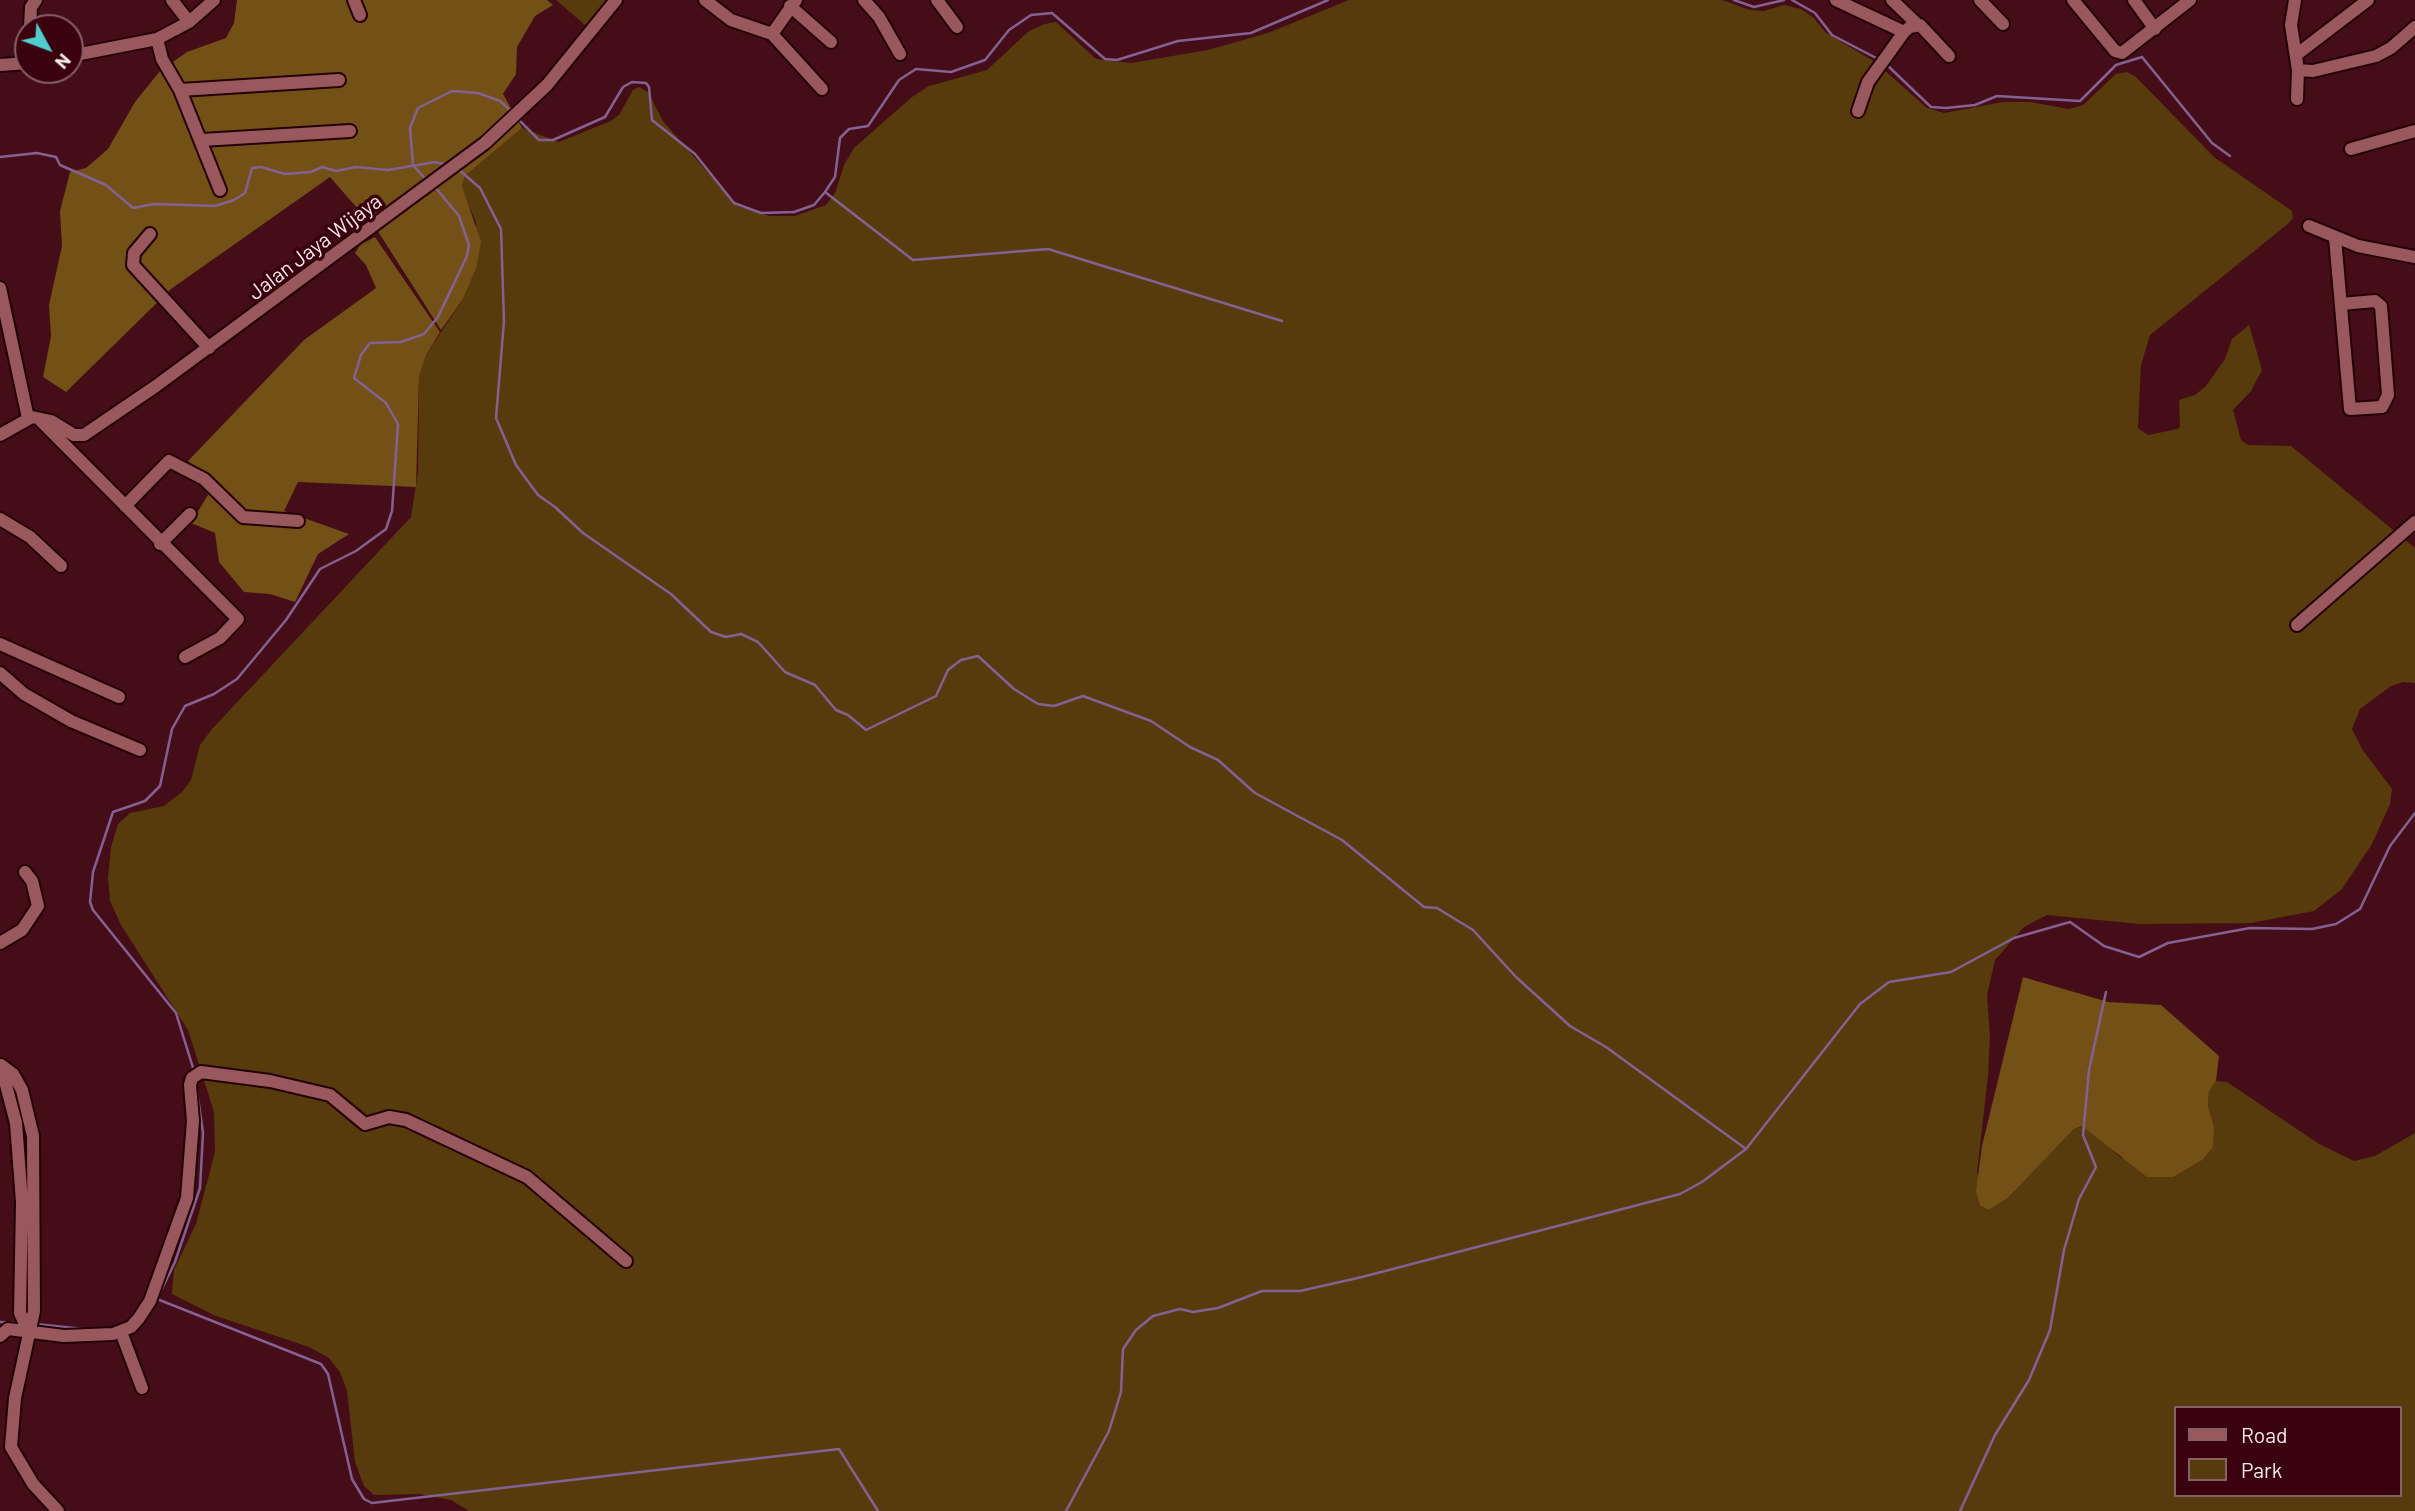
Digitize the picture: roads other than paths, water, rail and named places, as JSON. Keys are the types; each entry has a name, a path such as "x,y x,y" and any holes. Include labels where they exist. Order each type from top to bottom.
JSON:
{"street":[{"path":"172,0 189,22"},
{"path":"84,53 157,39 189,22 214,0"},
{"path":"354,0 360,15"},
{"name":"Jalan Jaya Wijaya","path":"33,418 51,421 74,435 89,433 209,348 457,165 509,122 571,57 616,0"},
{"path":"705,0 731,20 772,34 822,89"},
{"path":"864,0 879,17 900,54"},
{"path":"937,0 957,27"},
{"path":"1892,0 1926,30 1949,56"},
{"path":"1980,0 2003,24"},
{"path":"2073,0 2119,52 2130,48 2190,0"},
{"path":"2134,0 2155,29"},
{"path":"2295,0 2291,24 2298,70 2297,99"},
{"path":"2296,55 2368,0"},
{"path":"1842,1 1904,32"},
{"path":"772,34 793,3 831,42"},
{"path":"1858,111 1868,82 1904,32 1917,24"},
{"path":"2298,70 2313,71 2376,56 2391,48 2415,27"},
{"path":"157,39 162,59 180,90 220,190"},
{"path":"180,90 339,80"},
{"path":"202,140 350,131"},
{"path":"2351,149 2415,131"},
{"path":"2309,226 2358,246 2415,257"},
{"path":"150,234 134,253 133,265 209,348"},
{"path":"2335,238 2350,409 2382,407 2388,395 2381,306 2375,301 2341,304"},
{"path":"0,288 33,418 238,619 220,638 185,657"},
{"path":"0,435 33,418"},
{"path":"125,506 169,461 204,479 243,517 298,521"},
{"path":"160,544 191,514"},
{"path":"0,519 30,537 61,566"},
{"path":"2297,625 2415,522"},
{"path":"0,644 119,697"},
{"path":"0,673 24,694 71,721 140,750"},
{"path":"0,943 22,930 38,906 32,881 25,872"},
{"path":"0,1064 16,1123 22,1202 19,1313 29,1324"},
{"path":"1,1333 29,1324 82,1336 121,1332 139,1318 151,1297 187,1198 193,1121 190,1086 191,1078 201,1072 323,1093 340,1100 365,1124 389,1117 405,1119 527,1177 626,1261"},
{"path":"29,1324 15,1398 11,1447 24,1472 56,1510"},
{"path":"121,1332 142,1388"}],"waterway":[{"path":"518,119 539,140 553,140 605,117 623,87 632,82 646,83 649,87 652,120 695,154 734,203 761,213 794,212 814,205 825,192 835,177 840,138 849,129 868,126 899,80 916,69 951,72 985,60 1009,30 1031,15 1052,13 1105,59 1117,60 1178,41 1251,33 1328,0"},
{"path":"1734,0 1754,7 1784,0"},
{"path":"1792,0 1815,13 1832,35 1878,59"},
{"path":"1887,65 1931,107 1946,108 1975,105 1997,96 2080,101 2116,65 2142,57 2212,143 2230,156"},
{"path":"427,181 413,165 410,128 418,108 452,91 478,93 500,101 511,111"},
{"path":"0,157 37,153 56,157 60,165 106,185 133,208 154,204 215,206 234,200 245,193 252,168 261,167 285,174 311,172 322,167 336,171 356,167 388,170 435,162 448,165"},
{"path":"458,169 480,188 501,229 504,321 496,418 516,465 538,495 583,533 671,594 711,632 726,637 741,634 758,642 785,672 815,685 836,710 848,715 866,730 936,696 948,670 961,660 978,656 1014,689 1038,704 1054,706 1083,696 1151,721 1190,747 1218,760 1255,793 1342,840 1424,907 1437,908 1473,930 1516,977 1570,1026 1606,1047 1746,1149 1860,1004 1889,982 1951,972 2014,938 2070,922 2104,946 2139,957 2168,943 2250,928 2312,929 2336,924 2360,909 2390,846 2415,813"},
{"path":"194,1071 176,1013 93,910 90,902 93,872 113,812 145,801 160,786 172,729 185,706 214,694 237,679 286,620 320,569 356,551 386,529 392,511 398,424 386,403 354,378 361,355 370,343 401,342 424,334 438,317 467,256 469,245 459,216 435,187"},
{"path":"825,192 913,260 1048,249 1282,321"},
{"path":"1960,1511 1995,1435 2029,1380 2050,1330 2064,1250 2079,1199 2096,1167 2083,1135 2089,1070 2106,992"},
{"path":"157,1299 175,1262 200,1188 203,1133 196,1084"},
{"path":"1066,1511 1109,1431 1121,1392 1123,1349 1136,1330 1153,1316 1180,1309 1193,1312 1218,1308 1262,1291 1300,1291 1362,1277 1680,1194 1702,1182 1746,1149"},
{"path":"157,1299 321,1364 328,1374 352,1479 364,1499 372,1503 839,1449 878,1511"},
{"path":"0,1322 21,1323"},
{"path":"35,1324 84,1329"}]}
